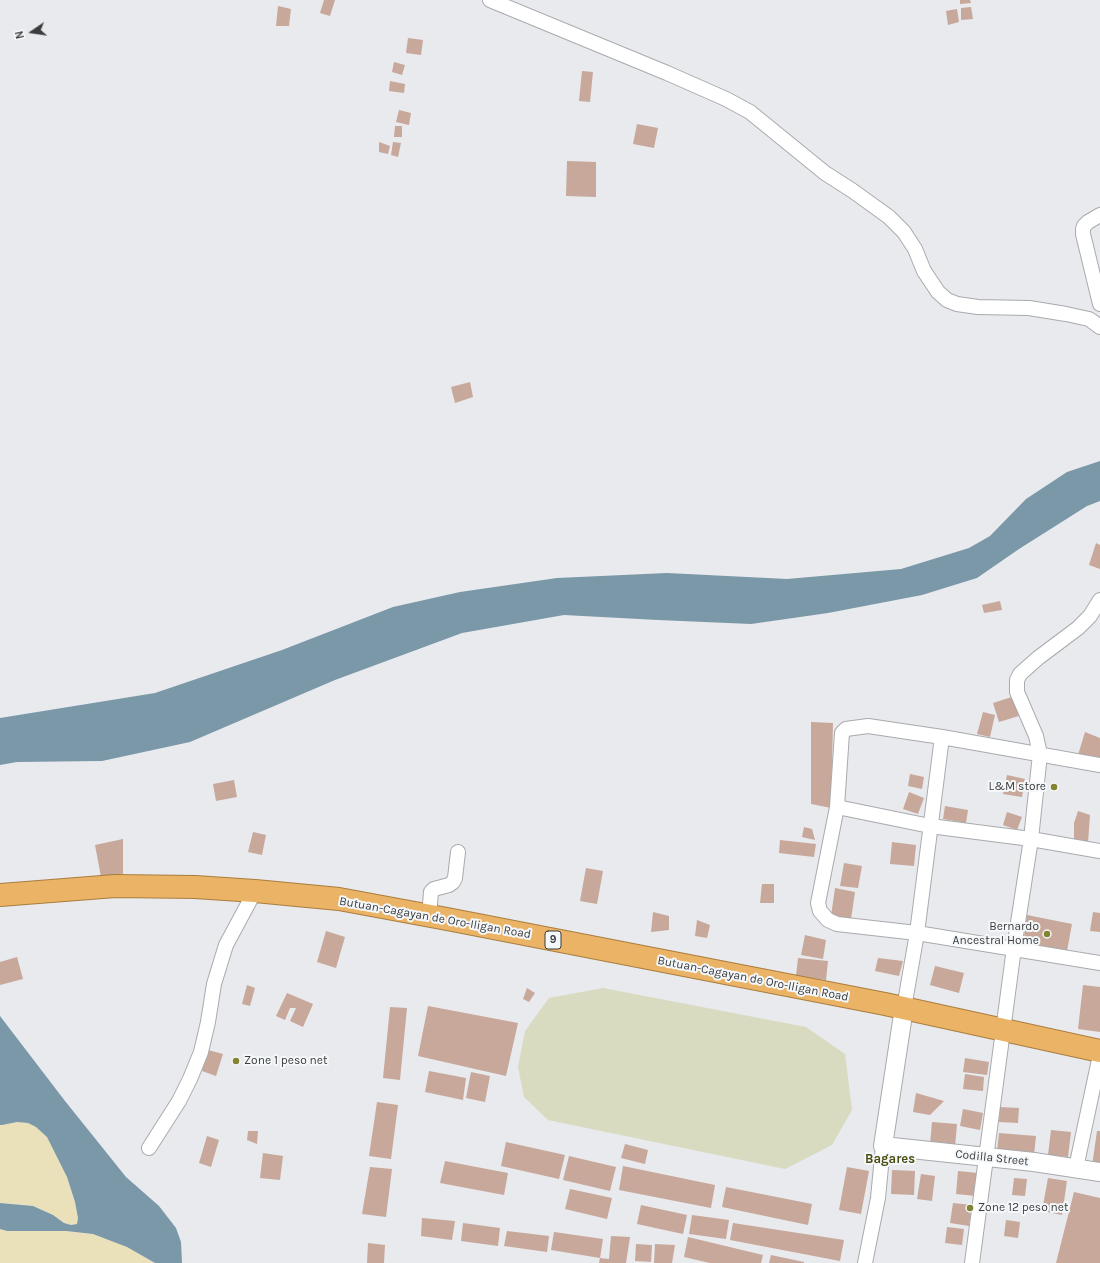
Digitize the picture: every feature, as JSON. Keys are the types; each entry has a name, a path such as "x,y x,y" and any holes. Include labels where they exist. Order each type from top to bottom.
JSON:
{"highway":[{"name":"Butuan-Cagayan de Oro-Iligan Road","path":"0,895 115,886 195,887 339,899 904,1008 1100,1051"}],"street":[{"path":"490,0 667,73 726,99 750,112 825,173 889,217 904,232 924,271 938,292 947,300 957,304 978,307 1029,308 1066,314 1089,319 1100,327"},
{"path":"1100,215 1084,226 1083,234 1100,304"},
{"path":"972,1263 1014,948 1031,839 1040,754 1036,736 1017,692 1017,680 1020,674 1038,658 1078,628 1090,616 1100,600"},
{"path":"1100,764 868,726 846,729 842,733 837,807 818,903 820,911 828,920 837,924 917,933 1100,963"},
{"path":"865,1263 878,1198 883,1146 917,933 942,737"},
{"path":"837,807 930,826 1031,839 1100,852"},
{"path":"429,916 431,892 434,889 449,885 453,882 455,878 458,852"},
{"path":"149,1148 179,1101 190,1079 201,1052 208,1022 214,984 226,944 255,891"},
{"path":"1076,1168 1100,1055"},
{"name":"Codilla Street","path":"883,1146 985,1157 1100,1172"}],"green space":[{"path":"603,988 806,1027 845,1054 852,1110 832,1145 785,1169 548,1120 524,1097 518,1067 525,1031 549,998"}],"sand":[{"path":"17,1122 28,1123 36,1127 47,1137 67,1177 75,1203 78,1218 77,1224 71,1225 64,1223 53,1215 33,1206 0,1203 0,1125"},
{"path":"0,1229 7,1231 66,1231 93,1234 127,1247 155,1263 0,1263"}],"water":[{"path":"1100,461 1100,501 1087,506 1019,549 977,578 922,595 828,613 751,624 564,615 462,633 335,680 190,742 102,761 17,762 0,765 0,718 155,693 282,650 393,607 460,592 557,578 667,573 787,579 901,569 969,548 990,536 1026,499 1067,472"},
{"path":"0,1016 126,1177 159,1206 176,1228 181,1242 182,1263 155,1263 127,1247 93,1234 66,1231 7,1231 0,1229 0,1203 33,1206 53,1215 64,1223 71,1225 77,1224 78,1218 75,1202 67,1177 47,1137 36,1127 28,1123 17,1122 0,1125"}],"building":[{"path":"324,0 335,0 330,16 320,13"},
{"path":"960,0 970,0 971,3 960,4"},
{"path":"278,6 291,9 289,26 276,26"},
{"path":"971,7 973,19 961,20 961,8"},
{"path":"957,9 959,22 948,25 946,11"},
{"path":"408,38 423,40 421,55 406,53"},
{"path":"394,62 405,65 402,75 392,72"},
{"path":"582,71 593,72 590,102 579,101"},
{"path":"390,81 405,84 404,93 389,91"},
{"path":"399,110 411,113 409,125 396,122"},
{"path":"637,124 658,128 654,148 633,144"},
{"path":"395,126 402,126 402,137 394,137"},
{"path":"379,142 390,146 388,154 379,152"},
{"path":"393,142 401,143 398,157 391,155"},
{"path":"567,161 596,162 596,197 566,196"},
{"path":"470,382 473,397 455,403 451,387"},
{"path":"1096,543 1100,545 1100,569 1089,565"},
{"path":"1000,601 1002,610 984,613 982,605"},
{"path":"1015,696 1022,715 999,722 993,703"},
{"path":"983,712 995,715 990,737 977,734"},
{"path":"811,722 833,723 831,808 811,804"},
{"path":"1085,732 1100,738 1100,759 1078,755"},
{"path":"910,774 924,777 922,789 908,786"},
{"path":"1007,775 1025,779 1022,797 1003,794"},
{"path":"234,780 237,797 216,801 213,784"},
{"path":"909,792 924,798 918,814 903,809"},
{"path":"945,806 968,810 966,823 943,819"},
{"path":"1078,811 1090,815 1088,843 1074,839 1074,823"},
{"path":"1007,812 1022,817 1017,830 1003,825"},
{"path":"804,827 812,829 815,840 802,837"},
{"path":"253,832 266,835 262,855 248,852"},
{"path":"123,839 123,874 101,877 95,845"},
{"path":"780,840 816,844 814,857 779,853"},
{"path":"892,842 916,845 914,866 890,864"},
{"path":"844,863 862,866 858,888 840,886"},
{"path":"586,868 603,871 597,904 580,901"},
{"path":"762,884 774,884 774,903 760,903"},
{"path":"835,888 855,892 851,919 831,916"},
{"path":"653,912 669,916 669,930 651,932"},
{"path":"1093,912 1100,913 1100,932 1090,931"},
{"name":"Bernardo Ancestral Home","path":"1027,915 1072,924 1067,951 1023,945"},
{"path":"697,920 710,925 707,938 695,936"},
{"path":"326,931 345,937 336,968 317,962"},
{"path":"805,935 826,940 823,959 801,955"},
{"path":"17,957 23,979 0,985 0,962"},
{"path":"798,958 828,961 826,980 796,976"},
{"path":"878,958 903,961 899,976 875,971"},
{"path":"935,966 964,973 959,993 930,985"},
{"path":"247,985 255,988 250,1006 242,1004"},
{"path":"1083,985 1100,987 1100,1032 1078,1029"},
{"path":"527,988 535,993 529,1002 523,999"},
{"path":"287,993 313,1004 303,1027 290,1021 296,1008 290,1008 285,1020 276,1016"},
{"path":"428,1006 518,1023 506,1076 418,1056"},
{"path":"390,1007 407,1008 400,1080 383,1078"},
{"path":"208,1050 223,1054 216,1076 202,1071"},
{"path":"965,1058 989,1062 987,1075 963,1072"},
{"path":"429,1071 466,1078 463,1100 425,1092"},
{"path":"471,1072 490,1076 485,1102 466,1098"},
{"path":"965,1074 984,1077 983,1091 963,1089"},
{"path":"916,1093 944,1101 930,1115 913,1112"},
{"path":"377,1102 398,1105 391,1159 369,1156"},
{"path":"1000,1107 1019,1108 1018,1123 999,1122"},
{"path":"963,1109 983,1113 980,1130 960,1126"},
{"path":"932,1122 957,1124 955,1147 930,1145"},
{"path":"1051,1130 1071,1132 1068,1157 1048,1155"},
{"path":"248,1131 258,1131 257,1144 247,1140"},
{"path":"1097,1131 1100,1131 1100,1168 1092,1166"},
{"path":"999,1133 1036,1136 1034,1155 997,1151"},
{"path":"207,1136 219,1140 211,1167 199,1163"},
{"path":"506,1142 565,1155 559,1179 501,1166"},
{"path":"625,1144 648,1150 645,1164 621,1158"},
{"path":"263,1153 283,1156 280,1180 260,1178"},
{"path":"569,1156 616,1167 610,1191 563,1180"},
{"path":"445,1161 508,1173 504,1195 440,1183"},
{"path":"623,1166 715,1185 711,1208 619,1190"},
{"path":"370,1167 392,1169 386,1217 362,1214"},
{"path":"847,1167 869,1171 861,1214 839,1210"},
{"path":"892,1170 915,1171 914,1195 891,1194"},
{"path":"958,1171 978,1173 976,1196 956,1194"},
{"path":"921,1174 935,1176 932,1201 917,1199"},
{"path":"1014,1178 1027,1179 1025,1196 1012,1195"},
{"path":"1048,1178 1067,1181 1062,1215 1042,1211"},
{"path":"726,1187 812,1204 808,1225 722,1207"},
{"path":"570,1189 612,1198 607,1219 565,1209"},
{"path":"1074,1192 1100,1198 1100,1263 1056,1263"},
{"path":"953,1203 972,1205 969,1226 950,1223"},
{"path":"641,1205 687,1215 683,1234 637,1224"},
{"path":"692,1215 729,1220 726,1239 689,1234"},
{"path":"422,1218 455,1221 452,1240 421,1236"},
{"path":"1006,1220 1020,1222 1018,1238 1004,1236"},
{"path":"463,1223 500,1228 498,1246 461,1241"},
{"path":"733,1223 844,1240 840,1261 730,1240"},
{"path":"947,1227 964,1229 962,1245 945,1243"},
{"path":"507,1231 549,1236 547,1252 504,1246"},
{"path":"554,1232 603,1239 600,1258 551,1250"},
{"path":"611,1236 630,1237 626,1263 599,1263 600,1258 609,1259"},
{"path":"688,1237 763,1255 761,1263 710,1263 684,1257"},
{"path":"368,1243 385,1245 384,1263 367,1263"},
{"path":"636,1244 652,1245 651,1262 635,1261"},
{"path":"655,1244 675,1245 672,1263 654,1263"},
{"path":"771,1255 804,1262 804,1263 769,1263"}],"place":[{"name":"L&M store","path":"1054,787"},
{"name":"Bernardo Ancestral Home","path":"1047,934"},
{"name":"Zone 1 peso net","path":"236,1061"},
{"name":"Zone 12 peso net","path":"970,1208"}],"district":[{"name":"Bagares","path":"890,1159"}]}
